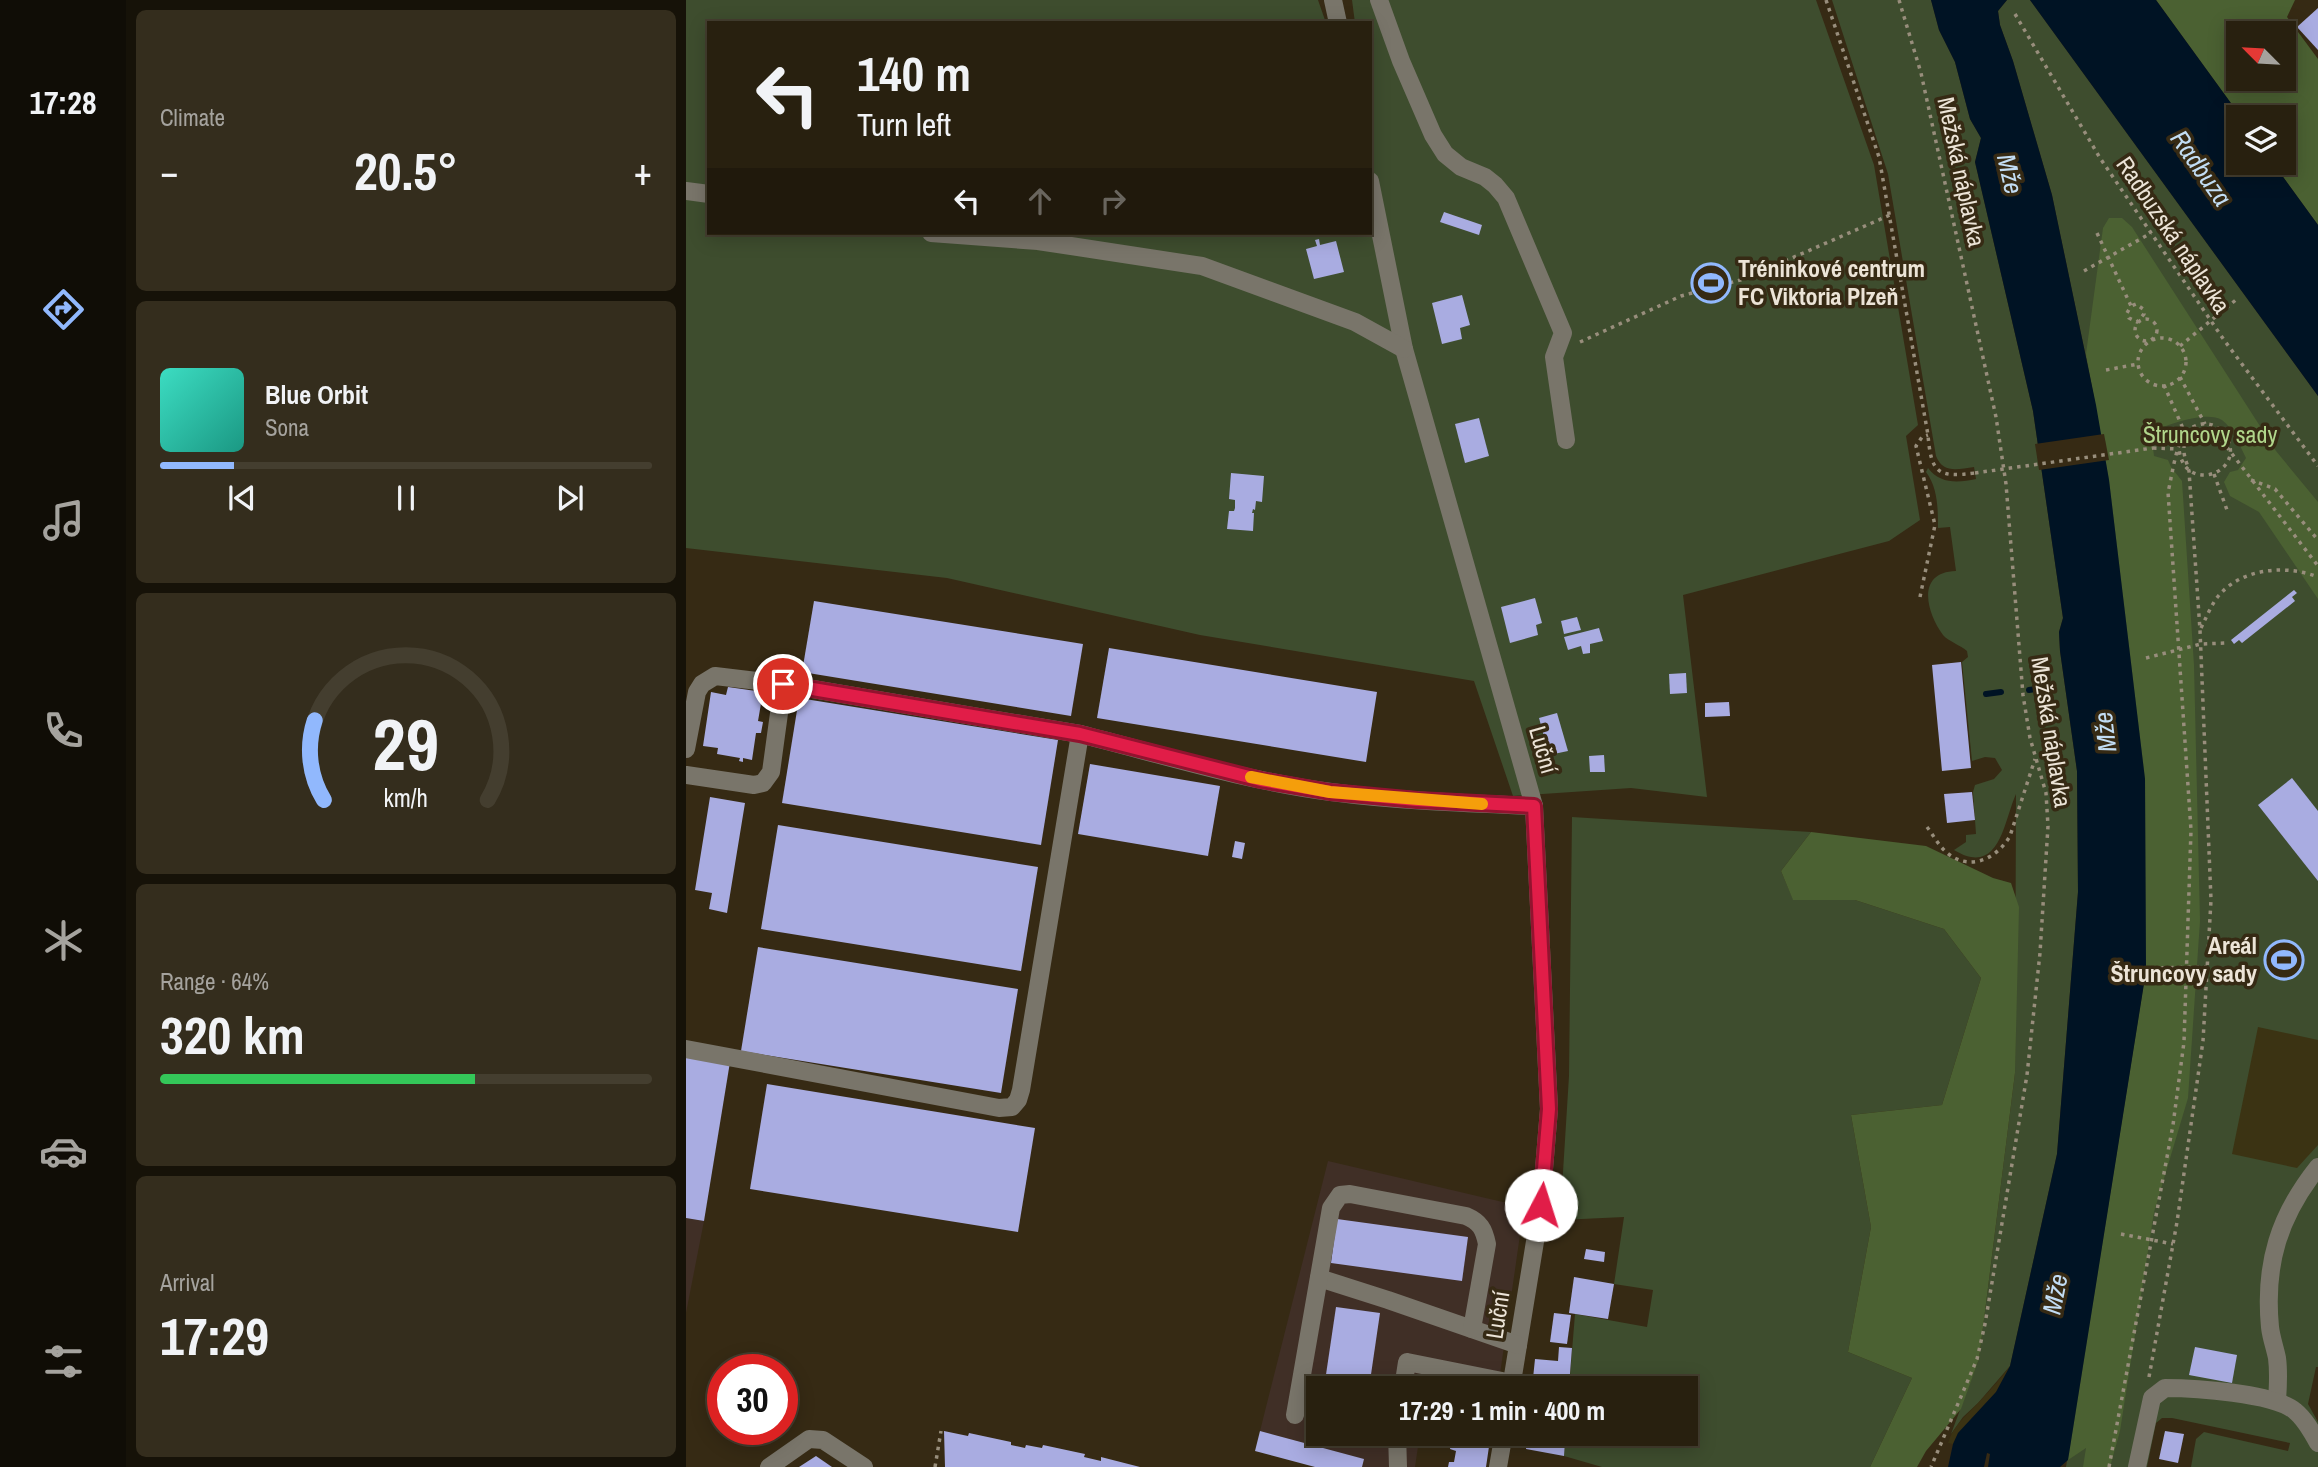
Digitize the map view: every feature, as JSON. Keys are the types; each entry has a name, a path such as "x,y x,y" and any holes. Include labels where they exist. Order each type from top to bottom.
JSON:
{"street":[{"path":"1334,0 1338,21"},
{"path":"1380,0 1401,61 1439,145 1461,167 1475,172 1495,185 1506,198 1563,334 1554,357 1566,440"},
{"path":"686,191 707,194"},
{"name":"Luční","path":"1372,191 1404,349 1534,806 1549,1109 1541,1205 1513,1376"},
{"path":"958,235 1038,241 1202,266 1355,322 1404,349"},
{"path":"686,749 697,692 708,679 715,676 783,684 1080,734 1261,780 1330,792 1534,806"},
{"path":"686,775 754,785 767,779 771,772 783,684"},
{"path":"686,1049 999,1108 1012,1107 1021,1090 1080,734"},
{"path":"2277,1401 2278,1370 2269,1308 2273,1259 2278,1235 2294,1199 2318,1167"},
{"path":"1295,1415 1331,1208 1340,1195 1350,1194 1466,1216 1478,1221 1485,1231 1487,1244 1472,1329"},
{"path":"1319,1278 1518,1345"},
{"path":"1405,1376 1407,1362 1468,1376"},
{"path":"2137,1467 2152,1398 2165,1388 2228,1392 2277,1401 2295,1410 2318,1443"},
{"path":"769,1467 809,1439 823,1440 864,1467"},
{"path":"1397,1446 1398,1467"},
{"path":"1498,1467 1502,1446"}],"path":[{"path":"1826,0 1879,158 1930,458 1936,469 1950,475 1975,473 2153,447 2181,449"},
{"name":"Mežská náplavka","path":"1899,0 1921,73 1996,417 2006,484 2023,695 2035,759 2046,793 2048,826 2040,953 2027,1075 1983,1336 1977,1359 1931,1467"},
{"name":"Radbuzská náplavka","path":"2015,14 2099,158 2210,321 2318,466"},
{"path":"1554,357 1577,343 1681,296 1744,279 1890,215"},
{"path":"2097,233 2131,306"},
{"path":"2084,271 2151,233"},
{"path":"2180,346 2237,299"},
{"path":"2131,306 2127,313 2129,318 2134,321 2139,321 2149,319 2155,323 2157,334 2151,341 2142,349 2138,364 2145,378 2153,384 2164,385 2180,377 2186,364 2180,346 2168,339 2151,341 2142,341 2136,335 2135,327 2139,321 2144,314 2143,309 2136,304 2131,306"},
{"path":"2106,370 2138,364"},
{"path":"2180,377 2205,424"},
{"path":"2109,1467 2173,1125 2184,1042 2191,830 2168,492 2185,433 2164,385"},
{"path":"2185,433 2194,426 2205,424 2222,431 2230,444 2230,453 2224,467 2214,474 2204,475 2189,471"},
{"path":"2147,1384 2173,1244 2203,1041 2211,900 2201,644 2189,471 2180,457 2181,449 2191,434 2203,429 2216,433 2318,566"},
{"path":"1920,597 1935,525 1916,446 1922,437 1928,435"},
{"path":"2214,474 2227,510"},
{"path":"2251,480 2276,489 2318,540"},
{"path":"2200,630 2217,597 2240,579 2281,570 2318,577"},
{"path":"2146,657 2201,644 2225,643"},
{"path":"1927,827 1946,852 1957,859 1982,861 1994,856 2010,836 2035,759"},
{"path":"2153,968 2207,967"},
{"path":"2121,1234 2173,1244"},
{"path":"935,1467 941,1431"}],"shaded area":[{"path":"1328,1161 1524,1207 1500,1376 1306,1376 1306,1444 1260,1431"},
{"path":"686,1218 704,1221 686,1313"},
{"path":"1315,1446 1418,1446 1415,1467 1362,1467 1363,1459"}],"green space":[{"path":"686,0 1318,0 1325,21 707,21 707,235 1372,235 1372,21 1355,21 1352,0 1816,0 1874,165 1918,425 1906,436 1920,520 1889,541 1683,595 1707,797 1631,788 1513,796 1474,681 1200,635 947,578 686,548"},
{"path":"1832,0 1931,0 1939,30 1955,62 1970,119 1981,138 1975,162 2033,411 2063,618 2059,632 2060,651 2077,771 2078,892 2057,1154 2010,1366 1951,1434 1979,1359 2015,1073 2016,794 2003,831 1991,851 1981,857 1969,857 1954,850 1966,842 1966,835 1976,834 1973,792 1975,785 1994,779 2002,770 1995,758 1985,757 1972,761 1962,662 1968,657 1967,651 1943,635 1929,605 1930,586 1935,578 1943,573 1956,571 1950,527 1938,528 1935,492 1926,472 1928,468 1938,477 1950,481 1976,479 1974,467 1947,468 1936,456 1888,174"},
{"name":"Štruncovy sady","path":"2007,0 2030,0 2318,396 2318,1367 2308,1404 2318,1422 2318,1467 2191,1467 2196,1439 2204,1432 2288,1451 2290,1443 2162,1418 2156,1423 2147,1467 2066,1467 2146,971 2096,405 2052,195 2000,25 1998,11"},
{"path":"2156,0 2295,0 2287,17 2290,21 2226,21 2226,91 2296,91 2296,29 2318,59 2318,225 2282,175 2296,175 2296,105 2232,105"},
{"path":"2109,218 2122,218 2132,227 2276,451 2318,502 2318,599 2259,512 2230,496 2224,482 2230,472 2238,470 2246,458 2226,423 2215,417 2196,418 2176,422 2151,432 2154,456 2168,460 2182,481 2194,665 2200,921 2188,1098 2154,1212 2120,1431 2110,1467 2083,1467 2086,1448 2068,1460 2146,971 2145,779 2109,480 2086,354 2103,228"},
{"path":"1572,817 1811,832 1781,871 1793,899 1855,900 1944,929 1981,978 1942,1105 1851,1115 1871,1227 1848,1352 1912,1378 1870,1467 1602,1467 1564,1456 1564,1446 1698,1446 1698,1376 1570,1376 1575,1314 1647,1327 1653,1290 1614,1284 1624,1217 1560,1220 1569,1076"},
{"path":"1811,832 1926,846 1993,878 2011,883 2019,907 2015,1073 1979,1359 1961,1409 1926,1451 1917,1467 1870,1467 1912,1378 1848,1352 1871,1227 1851,1115 1942,1105 1981,978 1944,929 1855,900 1793,900 1781,871"}],"sand":[{"path":"2258,1027 2318,1040 2318,1145 2297,1168 2232,1154"},
{"path":"2010,1366 1996,1392 1958,1433 1953,1444 1948,1443 1958,1425"}],"water":[{"name":"Mže","path":"1931,0 2007,0 1998,11 2000,25 2052,195 2096,405 2109,480 2145,779 2146,971 2068,1460 2060,1467 1988,1467 1990,1454 1987,1453 1984,1467 1948,1467 1958,1433 1996,1392 2010,1366 2057,1154 2078,892 2077,771 2060,651 2059,632 2063,618 2033,411 1975,162 1981,138 1970,119 1955,62 1939,30"},
{"name":"Radbuza","path":"2030,0 2156,0 2232,105 2226,105 2226,175 2282,175 2318,225 2318,396"}],"pier":[{"path":"2104,434 2109,460 2039,470 2035,444"}],"building":[{"path":"2318,8 2318,50 2297,27"},
{"path":"1444,212 1482,225 1479,235 1440,222"},
{"path":"1319,239 1320,245 1336,241 1344,272 1314,279 1306,249 1317,246 1315,240"},
{"path":"1462,295 1470,325 1460,328 1462,339 1442,344 1432,303"},
{"path":"1479,418 1489,456 1465,463 1455,424"},
{"path":"2167,430 2169,439 2152,442 2151,432"},
{"path":"1231,473 1264,476 1262,502 1256,501 1252,513 1253,531 1227,529 1229,511 1234,511 1235,508 1235,500 1229,499"},
{"path":"2294,590 2297,593 2292,597 2295,601 2242,643 2239,640 2234,644 2231,640"},
{"path":"1535,598 1542,623 1536,625 1538,635 1510,643 1501,607"},
{"path":"814,601 1083,644 1071,716 802,672"},
{"path":"1577,617 1581,630 1564,634 1561,621"},
{"path":"1599,628 1603,641 1590,644 1590,653 1583,654 1581,646 1568,650 1564,637"},
{"path":"1109,648 1377,692 1366,762 1097,718"},
{"path":"1961,662 1971,768 1942,771 1932,665"},
{"path":"1686,673 1687,693 1670,694 1669,674"},
{"path":"728,687 763,692 758,721 763,722 761,733 756,733 752,760 743,758 743,762 739,761 740,758 717,754 718,748 703,746 711,692 726,695"},
{"path":"799,698 1058,740 1041,845 782,803"},
{"path":"1729,702 1730,716 1705,717 1705,703"},
{"path":"1557,713 1568,751 1549,755 1539,718"},
{"path":"1604,755 1605,772 1590,772 1589,756"},
{"path":"1090,764 1220,786 1208,856 1078,834"},
{"path":"2292,778 2318,811 2318,881 2258,805"},
{"path":"1972,792 1975,820 1947,823 1944,794"},
{"path":"710,797 745,803 727,913 709,909 712,893 695,890"},
{"path":"778,825 1038,867 1021,971 761,929"},
{"path":"1235,841 1245,843 1242,859 1232,857"},
{"path":"758,947 1018,989 1001,1093 741,1051"},
{"path":"686,1056 730,1062 704,1221 686,1218"},
{"path":"767,1084 1035,1128 1018,1232 750,1189"},
{"path":"1337,1219 1468,1237 1462,1281 1331,1263"},
{"path":"1586,1249 1605,1252 1604,1262 1584,1259"},
{"path":"1574,1277 1614,1284 1608,1319 1569,1313"},
{"path":"1336,1307 1380,1313 1371,1376 1326,1376"},
{"path":"1554,1313 1571,1315 1567,1344 1550,1342"},
{"path":"1559,1347 1572,1348 1570,1376 1533,1376 1535,1359 1558,1361"},
{"path":"2195,1347 2237,1355 2232,1383 2189,1375"},
{"path":"944,1431 968,1436 969,1433 1011,1442 1011,1445 1025,1448 1026,1445 1042,1448 1043,1445 1085,1454 1084,1457 1101,1461 1101,1457 1140,1467 945,1467"},
{"path":"1260,1431 1306,1443 1306,1446 1316,1446 1364,1459 1362,1467 1315,1467 1255,1451"},
{"path":"2165,1431 2184,1434 2178,1463 2159,1459"},
{"path":"1451,1446 1489,1446 1486,1467 1448,1467 1449,1462 1454,1462 1456,1451 1450,1449"},
{"path":"1526,1446 1565,1446 1564,1456 1526,1449"},
{"path":"816,1456 832,1467 799,1467"}],"waterway":[{"path":"2029,690 2036,689"},
{"path":"1986,694 2001,692"}],"slow traffic":[{"path":"1251,777 1330,792 1482,804"}],"place":[{"name":"Tréninkové centrum FC Viktoria Plzeň","path":"1711,283"},
{"name":"Areál Štruncovy sady","path":"2284,960"}],"route":[{"path":"783,684 1080,734 1261,780 1330,792 1534,806 1549,1109 1541,1205"}]}
